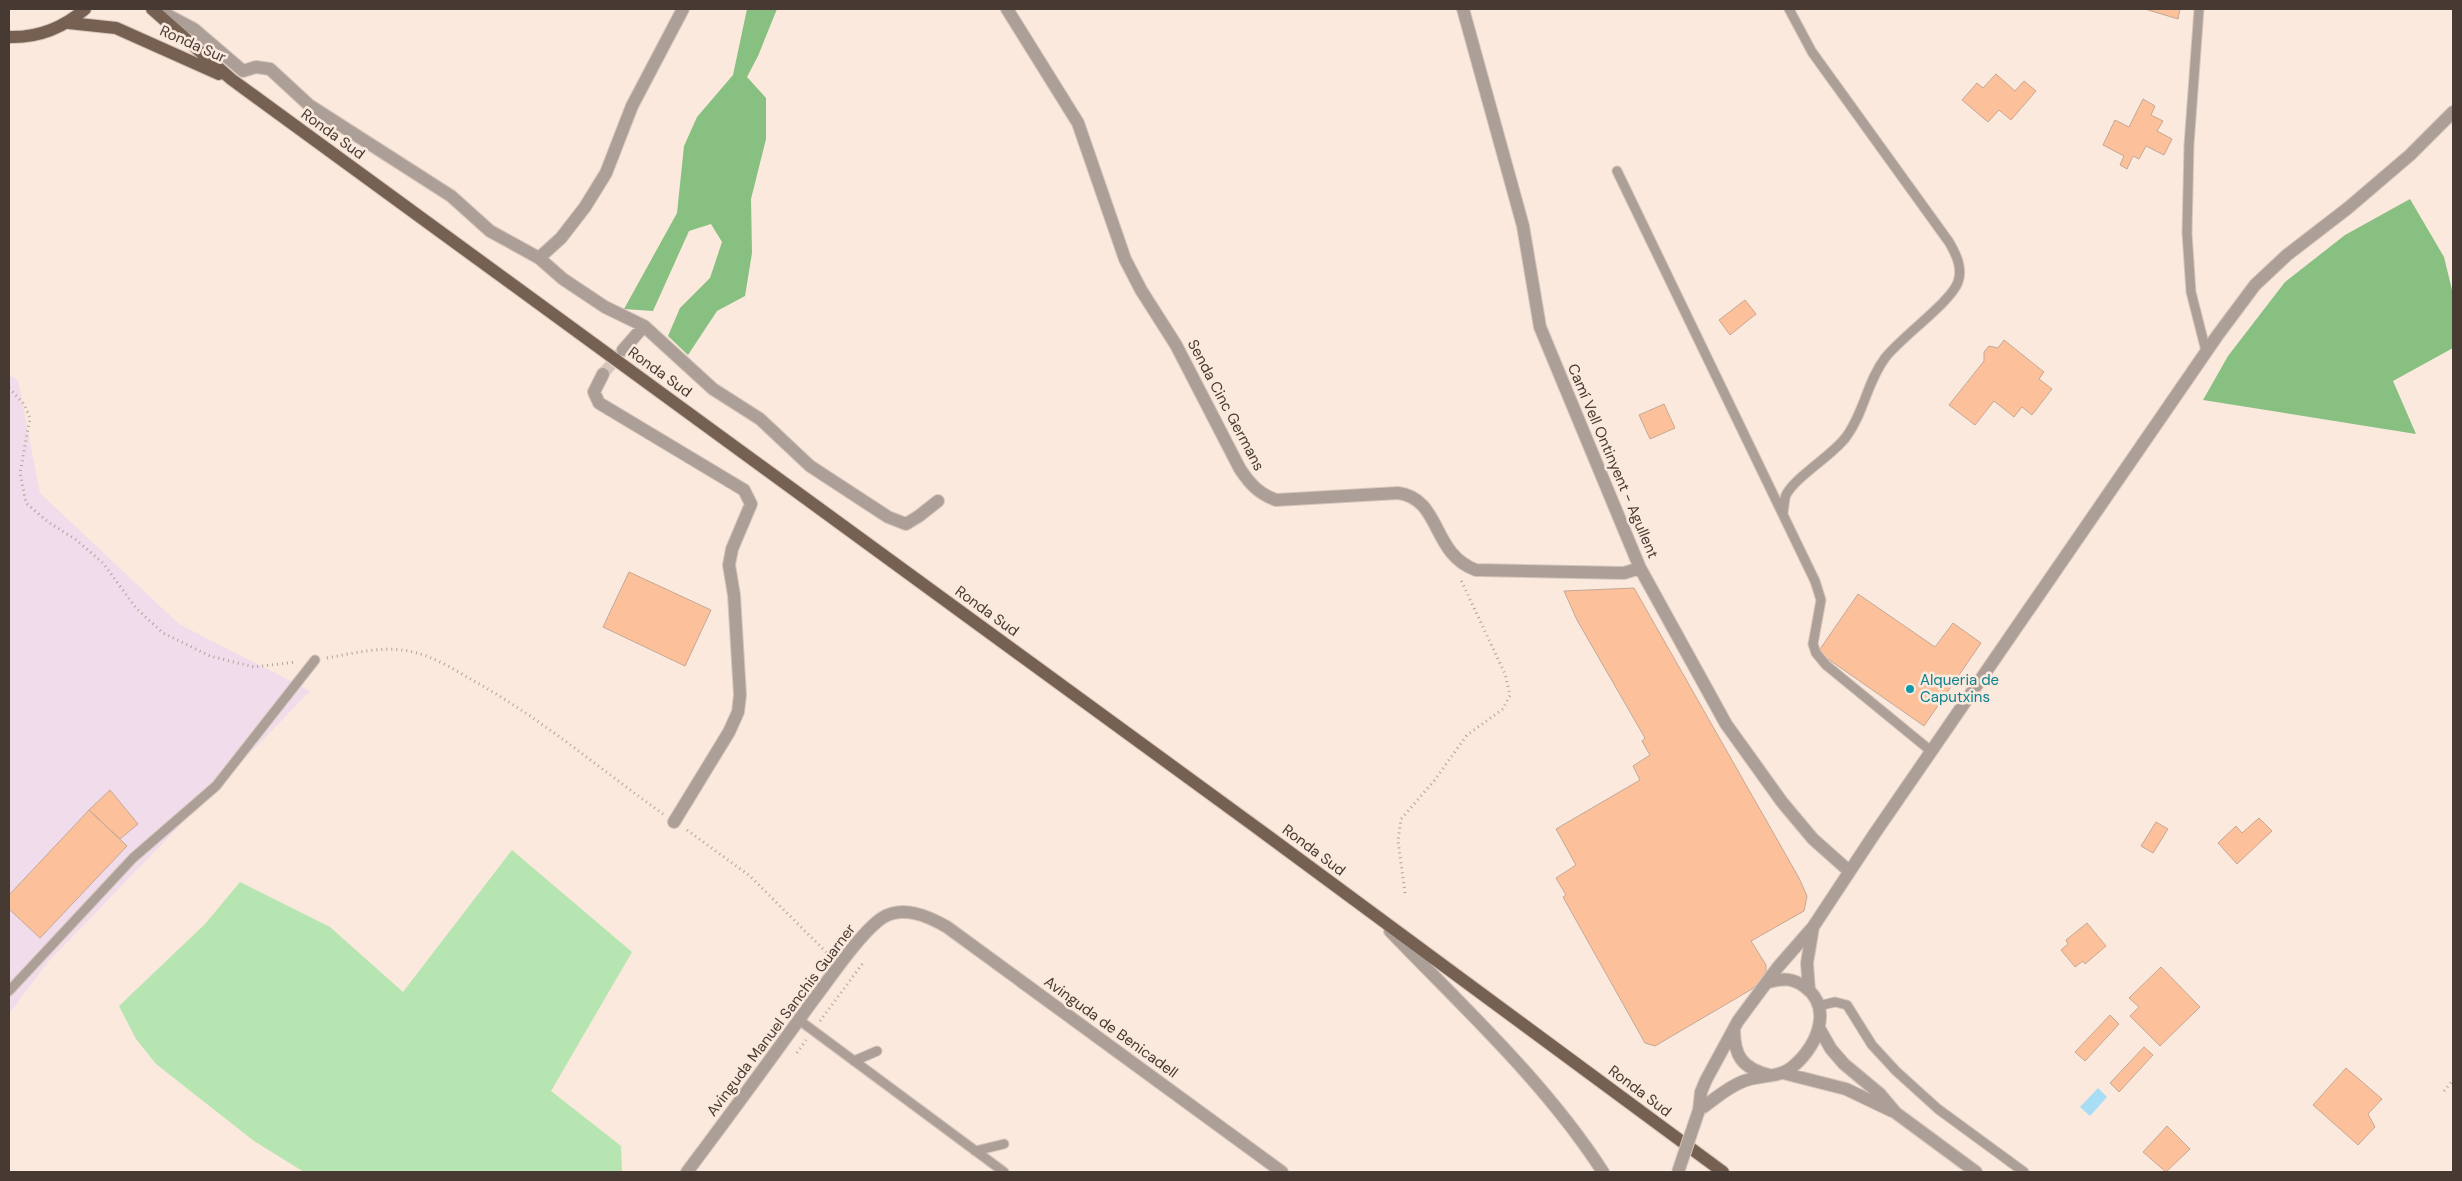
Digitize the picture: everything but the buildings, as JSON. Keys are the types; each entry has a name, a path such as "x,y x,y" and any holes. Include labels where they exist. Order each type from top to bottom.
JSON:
{"main road":[{"path":"9,37 40,35 68,23 85,9"},
{"name":"Ronda Sur","path":"154,9 231,79"},
{"name":"Ronda Sur","path":"68,23 116,28 231,79"},
{"name":"Ronda Sud","path":"231,79 1723,1172"}],"street":[{"path":"154,9 194,30 244,71 256,67 270,69 310,105 451,196 490,231 539,258 563,279 605,307 644,326 713,389 760,419 810,466 888,517 906,524 938,501"},
{"path":"539,258 561,238 585,207 606,173 632,106 683,9"},
{"name":"Senda Cinc Germans","path":"1007,9 1078,123 1128,265 1146,298 1176,345 1249,482 1266,496 1276,500 1398,493 1410,495 1424,505 1447,548 1463,566"},
{"name":"Camí Vell Ontinyent - Agullent","path":"1463,9 1523,226 1540,327 1640,568 1726,724 1782,802 1813,839 1849,871"},
{"path":"1678,1172 1699,1110 1706,1080 1734,1029 1778,967 1813,927 1849,871 2206,351 2255,285 2287,255 2348,208 2410,155 2453,112"},
{"path":"623,350 644,326"},
{"path":"603,374 594,392 599,403 744,490 751,504 732,549 729,565 734,595 739,686 738,712 729,732 674,822"},
{"path":"1463,566 1476,570 1612,572 1624,572 1640,568"},
{"name":"Avinguda Manuel Sanchis Guarner","path":"687,1172 840,965 882,918 892,914 917,913"},
{"name":"Avinguda de Benicadell","path":"917,913 932,918 964,939 1282,1172"},
{"path":"1376,916 1506,1052 1563,1117 1603,1172"},
{"path":"1813,927 1807,963 1809,990 1818,1006 1819,1028 1831,1049 1844,1064 1880,1094 1896,1113"},
{"path":"1769,982 1788,979 1809,990"},
{"path":"1699,1110 1735,1085 1746,1080 1777,1074 1804,1055 1819,1028"},
{"path":"1734,1029 1735,1048 1751,1069 1846,1089 1896,1113 1976,1172"}],"lane":[{"path":"1783,514 1786,495 1846,437 1871,381 1884,360 1899,342 1951,294 1958,282 1960,270 1956,254 1949,242 1812,52 1789,9"},
{"path":"2199,9 2189,145 2187,233 2191,292 2206,351"},
{"path":"1617,171 1783,514 1819,593 1821,600 1813,644 1816,653 1826,665 1931,751"},
{"path":"9,991 133,858 216,786 315,660"},
{"path":"1818,1006 1835,1002 1847,1005 1872,1045 1896,1071 1938,1109 2024,1172"},
{"path":"799,1020 1004,1172"},
{"path":"854,1061 877,1051"},
{"path":"975,1151 1004,1144"}],"path":[{"path":"9,388 24,404 30,418 20,473 26,503 48,522 75,539 103,563 136,608 162,633 210,656 254,667 315,660 372,650 412,652 429,657 509,701 559,734 674,822 750,876 840,965"},
{"path":"1405,893 1398,841 1402,819 1434,781 1467,735 1503,709 1510,695 1505,674 1460,580 1463,566"},
{"path":"796,1054 868,956"},
{"path":"2444,1091 2453,1080"}],"shaded area":[{"path":"9,375 18,380 40,493 179,624 310,691 47,963 9,1014"}],"green space":[{"path":"747,9 777,9 758,56 747,77 766,98 766,139 751,199 752,253 745,296 717,311 688,355 668,336 680,308 710,278 722,242 711,224 689,231 653,311 624,309 677,213 684,146 697,117 733,75"},
{"path":"2410,199 2444,257 2453,294 2453,348 2393,381 2416,434 2203,400 2228,356 2285,282 2345,235"},
{"path":"512,850 632,952 551,1091 621,1146 622,1172 304,1172 254,1141 156,1064 136,1039 119,1006 205,924 240,882 330,927 403,992"}],"water":[{"path":"2098,1088 2107,1097 2090,1116 2080,1107"}],"tunnel":[{"path":"603,374 622,351"}],"place":[{"name":"Alqueria de Caputxins","path":"1910,689"}]}
